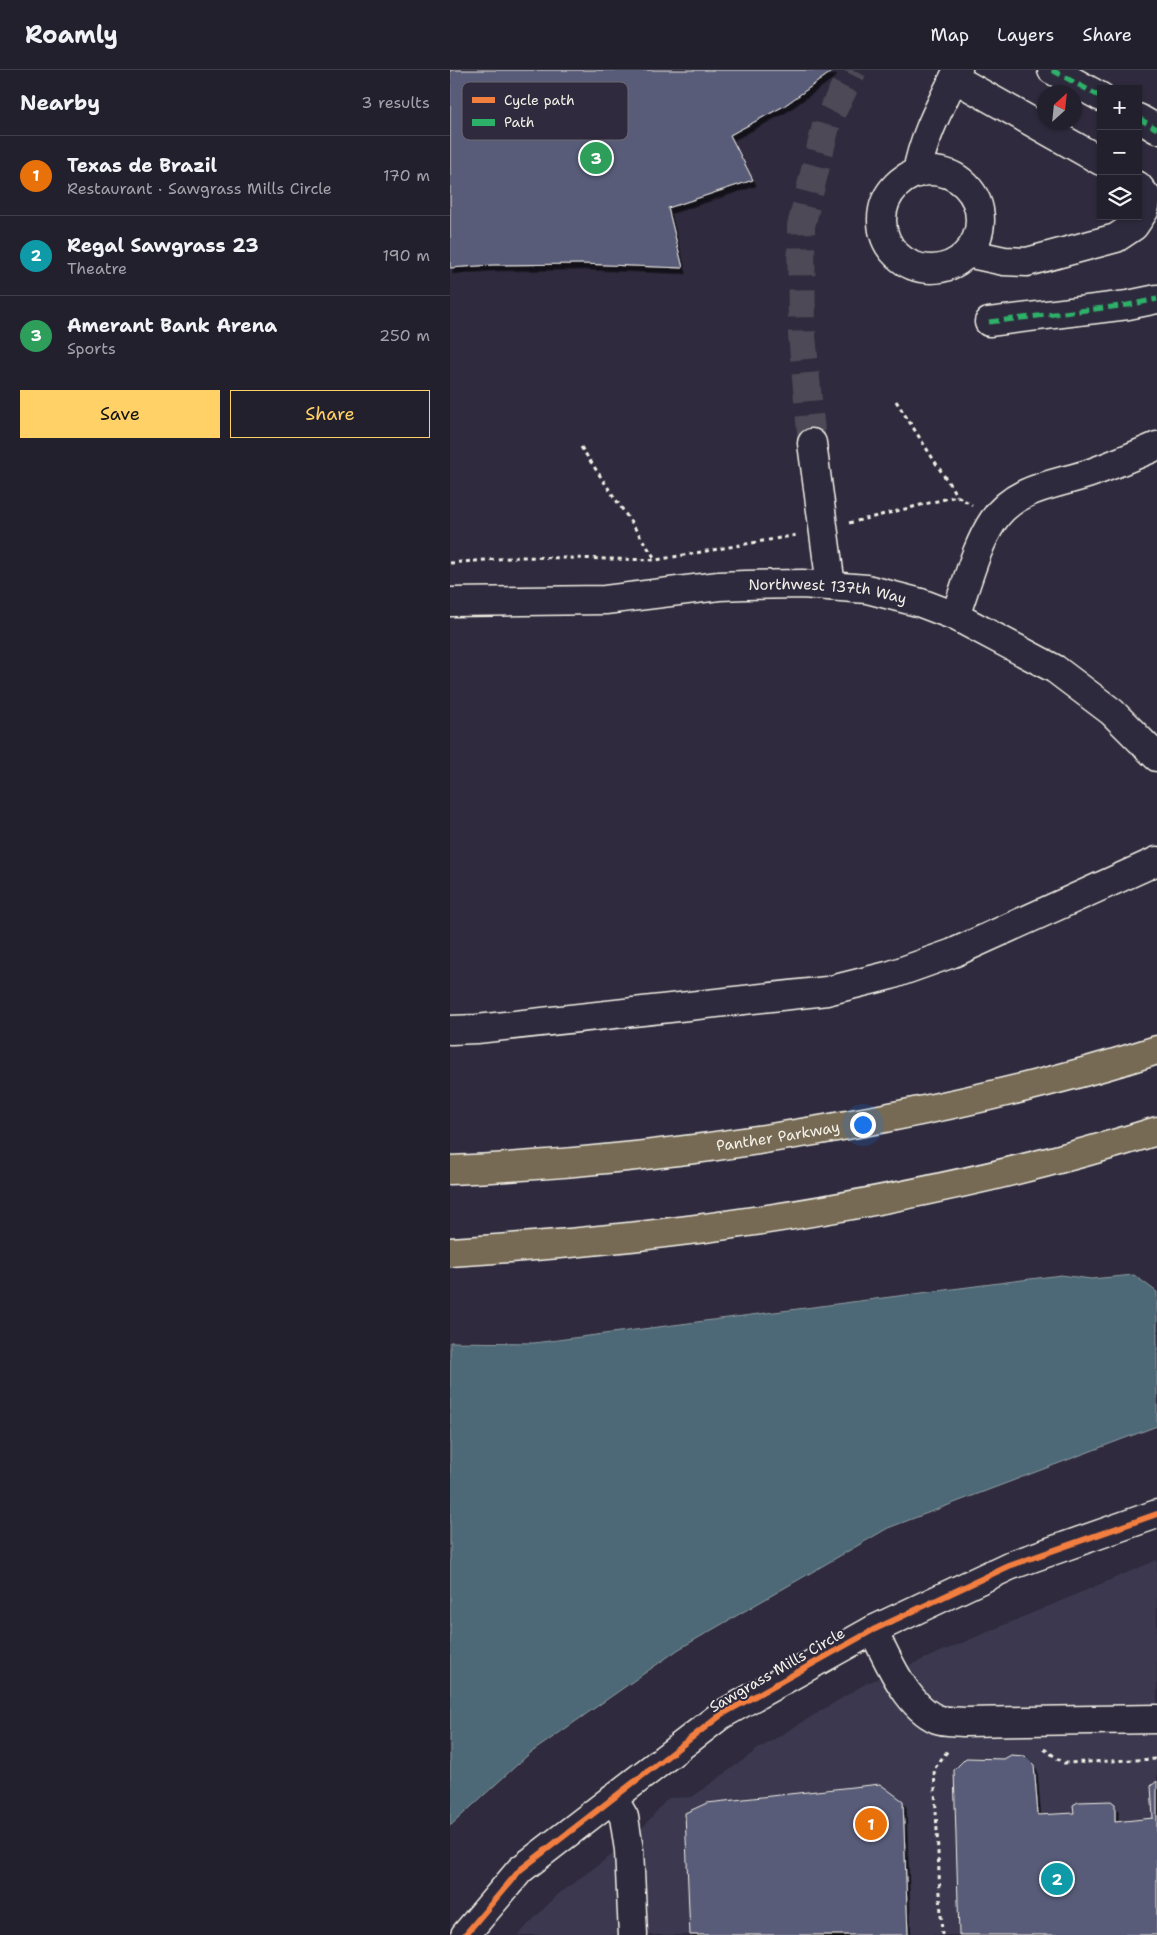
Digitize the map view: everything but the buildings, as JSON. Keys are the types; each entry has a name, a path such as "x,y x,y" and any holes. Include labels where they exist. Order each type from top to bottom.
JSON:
{"main road":[{"name":"Panther Parkway","path":"450,1170 666,1154 820,1131 951,1105 1049,1081 1157,1050"},
{"path":"450,1252 540,1247 668,1233 847,1207 997,1175 1157,1131"}],"street":[{"path":"1052,70 1097,95"},
{"path":"917,173 920,153 932,122 956,74 1097,159"},
{"path":"1142,120 1157,129"},
{"path":"935,171 952,176 967,187 977,202 980,220 977,238 968,253 953,264 936,269 918,267 902,259 889,246 883,229 882,211 888,194 900,181 917,173 935,171"},
{"path":"1142,192 1146,197 1142,214"},
{"path":"968,253 1004,261 1027,262 1116,238 1134,226 1138,220"},
{"path":"989,322 1128,305 1157,299"},
{"path":"812,443 831,586"},
{"path":"956,616 982,544 994,520 1011,501 1038,487 1092,472 1157,446"},
{"name":"Northwest 137th Way","path":"450,602 605,600 728,586 802,584 867,589 921,603 956,616 1055,669 1112,712 1157,757"},
{"path":"450,1030 533,1023 835,989 891,975 953,953 1157,861"},
{"name":"Sawgrass Mills Circle","path":"465,1935 520,1870 721,1715 873,1630 1009,1566 1157,1514"},
{"path":"873,1630 896,1675 920,1708 938,1719 964,1722 1157,1719"},
{"path":"613,1798 624,1817 629,1850 633,1935"}],"path":[{"path":"896,401 958,496 994,520"},
{"path":"581,447 656,560"},
{"path":"450,563 521,557 656,560 824,529 958,496"},
{"path":"1039,1746 1064,1763 1157,1759"},
{"path":"942,1935 934,1769 950,1748"}],"shaded area":[{"path":"1157,1560 1157,1935 518,1935 557,1895 632,1840 668,1798 692,1797 758,1749 865,1684"}],"water":[{"path":"1061,1275 1091,1279 1134,1275 1157,1292 1157,1426 888,1528 679,1649 529,1754 450,1826 450,1342 534,1343"}],"tunnel":[{"path":"812,443 802,335 801,226 827,122 853,70"}],"marked path":[{"path":"1052,70 1097,95"},
{"path":"1142,120 1157,129"},
{"path":"989,322 1128,305 1157,299"}],"cycle path":[{"path":"465,1935 520,1870 721,1715 873,1630 1009,1566 1157,1514"}],"place":[{"name":"Amerant Bank Arena","path":"596,158"},
{"name":"Texas de Brazil","path":"871,1824"},
{"name":"Regal Sawgrass 23","path":"1057,1879"}]}
